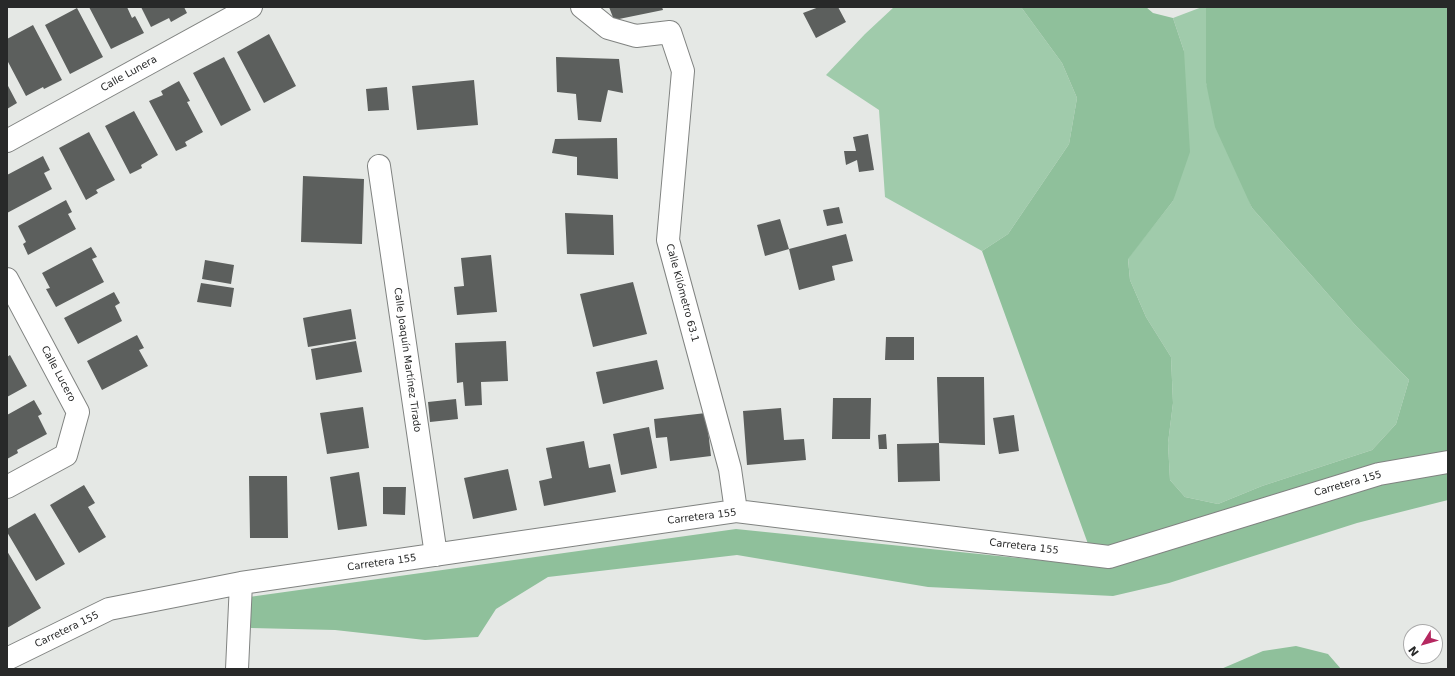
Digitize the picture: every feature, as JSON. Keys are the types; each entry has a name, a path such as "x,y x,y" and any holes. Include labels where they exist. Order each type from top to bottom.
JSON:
{"street":[{"name":"Calle Lunera","path":"7,141 251,7"},
{"name":"Calle Kilómetro 63.1","path":"582,7 608,28 636,36 670,32 683,71 668,240 730,469 736,511"},
{"name":"Calle Joaquín Martínez Tirado","path":"379,166 436,555"},
{"name":"Calle Lucero","path":"7,279 78,412 66,454 7,487"},
{"name":"Carretera 155","path":"7,659 109,610 241,583 736,511 1109,557 1379,474 1448,462"},
{"path":"236,669 241,583"}],"green space":[{"path":"894,7 1021,7 1062,63 1077,98 1069,144 1008,234 982,251 885,197 879,110 826,75 865,34"},
{"path":"1021,7 1146,7 1153,13 1173,18 1184,51 1190,152 1173,201 1128,259 1130,280 1146,317 1171,357 1173,403 1168,443 1170,480 1185,497 1218,504 1262,486 1372,450 1396,424 1409,380 1356,326 1252,208 1215,127 1206,83 1206,7 1448,7 1448,500 1357,523 1169,583 1113,596 928,587 737,555 548,577 496,609 478,637 425,640 335,630 251,628 249,597 736,529 1096,566 982,251 1008,234 1069,144 1077,98 1062,63"},
{"path":"1202,7 1206,7 1206,83 1252,208 1356,326 1409,380 1396,424 1372,450 1262,486 1218,504 1185,497 1170,480 1168,443 1173,403 1171,357 1146,317 1130,280 1128,258 1173,201 1184,51 1173,18"},
{"path":"1296,646 1328,654 1341,669 1221,669 1263,651"}],"building":[{"path":"89,7 127,7 132,18 135,16 144,33 111,49"},
{"path":"141,7 184,7 187,13 171,22 169,18 151,27"},
{"path":"609,7 662,7 663,10 614,20"},
{"path":"819,7 838,7 846,22 816,38 803,13"},
{"path":"77,8 103,57 70,74 45,25"},
{"path":"33,25 62,80 44,89 43,87 26,96 7,60 7,39"},
{"path":"269,34 296,86 264,103 237,52"},
{"path":"224,57 251,110 221,126 193,73"},
{"path":"556,57 619,59 623,93 608,90 601,122 578,120 576,94 557,92"},
{"path":"474,80 478,125 417,130 412,86"},
{"path":"179,81 190,101 187,102 203,132 185,142 187,146 176,151 149,101 163,95 161,91"},
{"path":"7,84 17,103 7,109"},
{"path":"387,87 389,110 368,111 366,89"},
{"path":"134,111 158,155 141,165 142,168 130,174 105,126"},
{"path":"89,132 115,180 96,190 98,193 86,200 59,148"},
{"path":"868,134 874,170 859,172 857,160 846,165 844,151 856,151 853,137"},
{"path":"617,138 618,179 577,175 577,157 552,153 555,139"},
{"path":"43,156 50,170 44,173 52,189 7,213 7,175"},
{"path":"303,176 364,179 362,244 301,242"},
{"path":"66,200 72,212 68,214 76,229 28,255 23,244 26,242 18,226"},
{"path":"839,207 843,223 827,226 823,210"},
{"path":"565,213 613,215 614,255 567,254"},
{"path":"780,219 789,249 765,256 757,225"},
{"path":"846,234 853,261 832,266 835,280 799,290 789,249"},
{"path":"91,247 97,257 92,259 104,282 56,307 46,289 50,288 42,273"},
{"path":"491,255 497,312 457,315 454,287 464,286 461,258"},
{"path":"205,260 234,265 231,284 202,279"},
{"path":"633,282 647,334 593,347 580,294"},
{"path":"201,283 234,288 231,307 197,302"},
{"path":"114,292 120,303 115,306 122,321 78,344 64,318"},
{"path":"351,309 356,339 308,347 303,318"},
{"path":"137,335 144,348 139,350 148,366 102,390 87,361"},
{"path":"886,337 914,337 914,360 885,360"},
{"path":"356,341 362,372 316,380 311,349"},
{"path":"506,341 508,381 481,382 482,405 465,406 463,382 457,383 455,343"},
{"path":"10,355 27,386 7,397 7,357"},
{"path":"657,360 664,389 603,404 596,372"},
{"path":"937,377 984,377 985,445 939,443"},
{"path":"833,398 871,398 870,439 832,439"},
{"path":"456,399 458,419 430,422 428,402"},
{"path":"34,400 42,414 38,416 47,434 17,450 18,453 7,459 7,415"},
{"path":"363,407 369,448 327,454 320,413"},
{"path":"781,408 784,440 804,439 806,460 747,465 743,411"},
{"path":"706,413 711,456 670,461 667,437 656,438 654,419"},
{"path":"1014,415 1019,451 999,454 993,418"},
{"path":"649,427 657,468 621,475 613,434"},
{"path":"886,434 887,449 879,449 878,435"},
{"path":"584,441 589,468 610,464 616,492 544,506 539,481 552,478 546,448"},
{"path":"939,443 940,481 898,482 897,444"},
{"path":"508,469 517,510 473,519 464,478"},
{"path":"359,472 367,526 338,530 330,477"},
{"path":"249,476 287,476 288,538 250,538"},
{"path":"84,485 95,503 88,507 106,537 79,553 50,505"},
{"path":"383,487 406,487 405,515 383,514"},
{"path":"35,513 65,564 36,581 7,532 7,529"},
{"path":"7,551 41,608 7,628"}]}
